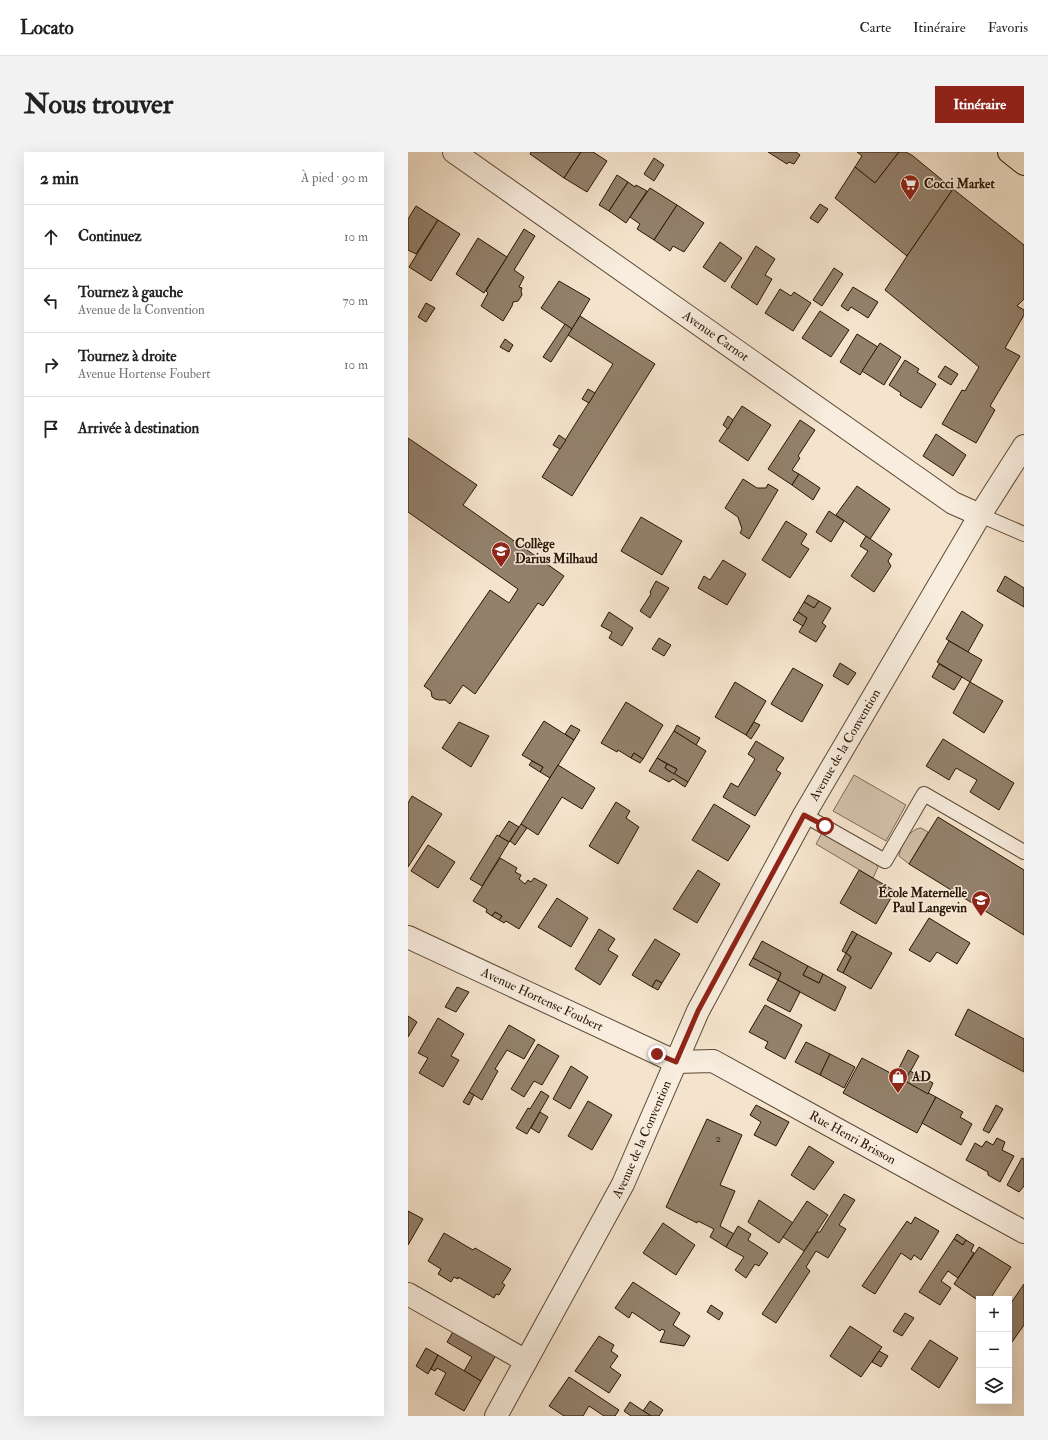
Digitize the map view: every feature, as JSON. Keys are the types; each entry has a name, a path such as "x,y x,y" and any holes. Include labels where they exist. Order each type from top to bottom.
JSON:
{"main road":[{"path":"1009,152 1024,164"}],"street":[{"name":"Avenue Carnot","path":"454,152 952,503 980,515"},
{"name":"Avenue de la Convention","path":"496,1416 623,1184 698,1011 804,815 980,515 1024,446"},
{"name":"Avenue Hortense Foubert","path":"408,937 676,1062"},
{"name":"Rue Henri Brisson","path":"676,1062 713,1061 1024,1232"},
{"path":"408,1294 526,1361"}],"lane":[{"path":"980,515 1024,534"},
{"path":"804,815 885,861 924,794 1024,852"}],"shaded area":[{"path":"854,775 906,805 886,841 833,811"},
{"path":"921,828 928,832 909,864 899,856 900,852 909,834"},
{"path":"823,831 875,862 878,867 873,878 816,844"}],"building":[{"path":"531,152 581,152 564,178 530,154"},
{"path":"581,152 593,152 607,161 587,192 564,178"},
{"path":"768,152 796,152 800,155 794,164 789,162 787,164"},
{"path":"857,152 899,152 875,183 855,167 862,156"},
{"path":"899,152 906,152 913,156 953,189 907,256 835,198 855,167 875,183"},
{"path":"654,158 664,165 654,181 644,174"},
{"path":"617,175 628,182 609,211 599,205"},
{"path":"628,182 635,187 636,185 647,191 626,223 609,211"},
{"path":"650,188 677,205 654,240 637,229 640,224 630,217"},
{"path":"953,189 1024,245 1024,299 1017,306 1024,310 1024,315 1005,348 1020,356 990,406 995,410 976,443 942,424 962,390 965,391 979,367 885,290"},
{"path":"820,204 828,209 818,223 810,218"},
{"path":"677,205 704,223 684,252 673,246 670,251 654,240"},
{"path":"416,206 438,220 416,254 408,250 408,219"},
{"path":"438,220 460,234 431,281 409,267"},
{"path":"524,229 535,236 514,270 524,277 519,287 522,288 522,295 518,301 513,302 503,321 481,306 488,293 486,291"},
{"path":"478,238 507,257 484,293 456,274"},
{"path":"720,242 742,258 725,282 703,267"},
{"path":"756,246 775,259 765,275 772,279 757,305 731,287"},
{"path":"834,268 843,274 822,306 813,300"},
{"path":"559,281 590,299 572,329 541,308"},
{"path":"853,287 878,302 868,318 851,307 848,311 841,306"},
{"path":"780,289 791,296 794,292 811,303 793,331 765,313"},
{"path":"426,303 435,308 426,322 418,317"},
{"path":"820,311 849,330 831,357 802,338"},
{"path":"580,316 655,364 572,496 542,477 613,364 568,335"},
{"path":"565,324 572,329 551,362 543,357"},
{"path":"857,334 878,347 860,375 840,362"},
{"path":"505,339 513,345 509,352 500,347"},
{"path":"880,343 901,357 884,385 862,371"},
{"path":"905,360 919,369 917,372 936,384 921,408 900,395 901,393 889,385"},
{"path":"945,366 958,374 951,385 938,377"},
{"path":"588,389 595,393 589,403 582,399"},
{"path":"742,406 771,425 748,461 719,441"},
{"path":"728,416 733,420 728,429 723,425"},
{"path":"800,420 815,430 798,456 800,458 792,470 799,474 792,485 768,469"},
{"path":"936,434 966,455 953,476 923,456"},
{"path":"559,435 566,440 560,449 553,445"},
{"path":"408,438 477,485 463,505 564,576 543,606 538,603 475,694 463,685 450,704 445,700 439,700 432,697 431,691 424,686 490,590 509,603 518,589 408,512"},
{"path":"799,474 820,488 813,500 792,485"},
{"path":"743,479 757,488 766,488 768,484 778,490 749,539 740,533 742,529 738,517 725,508"},
{"path":"857,486 890,509 870,539 836,515"},
{"path":"829,511 844,521 831,542 816,532"},
{"path":"641,517 682,541 662,575 621,551"},
{"path":"786,521 807,534 801,544 809,549 790,578 762,560"},
{"path":"866,536 892,554 888,561 891,566 874,592 851,576 868,551 860,546"},
{"path":"723,560 746,574 727,605 698,588 704,576 710,580"},
{"path":"1005,576 1024,588 1024,607 997,591"},
{"path":"656,581 669,588 650,618 640,611 651,594 650,592"},
{"path":"808,595 819,601 814,608 804,602"},
{"path":"819,601 831,608 822,623 826,626 816,642 799,632 807,618 798,612 804,602 814,608"},
{"path":"962,611 983,625 968,652 946,639"},
{"path":"609,612 633,628 622,646 609,638 612,632 601,626"},
{"path":"798,612 807,618 803,626 793,620"},
{"path":"659,638 671,645 664,656 652,649"},
{"path":"949,641 982,660 970,682 937,662"},
{"path":"840,663 856,673 848,685 833,676"},
{"path":"939,664 962,677 954,690 932,677"},
{"path":"793,668 823,685 802,722 771,704"},
{"path":"735,682 766,701 746,735 715,717"},
{"path":"970,682 1003,701 984,733 953,713"},
{"path":"626,702 663,725 643,759 634,753 631,758 618,750 617,752 601,743"},
{"path":"544,721 574,740 550,778 540,772 543,767 522,755"},
{"path":"459,722 489,736 471,767 442,748"},
{"path":"754,722 760,725 751,739 746,735"},
{"path":"571,725 580,730 574,740 565,734"},
{"path":"677,725 700,738 696,745 674,731"},
{"path":"674,731 706,751 688,782 674,774 677,769 657,758"},
{"path":"943,739 1014,783 999,810 970,792 977,780 956,768 949,780 926,766"},
{"path":"756,741 784,758 776,770 781,773 755,816 723,797 731,783 738,787 755,759 748,754"},
{"path":"634,753 643,759 640,763 631,758"},
{"path":"657,758 667,764 665,768 688,782 685,787 673,779 669,782 649,771"},
{"path":"532,761 543,767 540,772 529,765"},
{"path":"667,764 677,769 674,774 665,768"},
{"path":"558,765 595,788 582,809 562,797 538,835 521,824"},
{"path":"412,796 442,814 408,867 408,803"},
{"path":"616,802 630,811 626,818 639,827 618,864 589,846"},
{"path":"714,804 750,826 728,861 692,840"},
{"path":"938,817 1024,870 1024,935 909,864"},
{"path":"509,821 519,827 509,842 499,836"},
{"path":"521,824 527,828 515,845 510,841"},
{"path":"497,835 509,842 482,886 470,879"},
{"path":"428,845 455,862 438,888 411,871"},
{"path":"500,858 517,868 515,872 521,875 519,879 525,884 528,880 531,882 534,878 547,885 519,929 506,921 504,923 499,920 502,916 495,912 492,916 486,912 487,909 473,901"},
{"path":"698,870 720,884 697,923 673,909"},
{"path":"859,870 895,891 876,924 840,903"},
{"path":"557,898 588,918 571,947 538,927"},
{"path":"495,912 502,916 499,920 492,916"},
{"path":"929,918 970,943 957,964 937,952 930,962 909,950"},
{"path":"599,929 615,939 608,950 618,956 600,985 575,969"},
{"path":"852,931 857,934 846,953 842,951"},
{"path":"857,934 892,953 871,989 843,973 851,957 846,953"},
{"path":"655,939 680,954 662,983 656,980 652,987 632,975"},
{"path":"762,941 808,966 803,975 819,983 823,974 846,987 835,1011 778,980 781,973 753,958"},
{"path":"846,953 851,957 843,973 837,970"},
{"path":"753,958 781,973 778,980 749,965"},
{"path":"808,966 823,974 819,983 803,975"},
{"path":"656,980 662,983 658,990 652,987"},
{"path":"778,980 800,992 790,1012 767,1000"},
{"path":"457,987 469,992 456,1012 445,1007"},
{"path":"765,1005 802,1025 785,1059 765,1048 768,1042 749,1032"},
{"path":"968,1009 1024,1039 1024,1072 955,1035"},
{"path":"408,1016 417,1022 408,1037"},
{"path":"438,1018 464,1034 451,1056 459,1060 443,1087 419,1073 428,1058 418,1053"},
{"path":"509,1025 535,1040 524,1059 507,1050 495,1069 498,1071 482,1100 469,1092"},
{"path":"806,1042 830,1054 820,1075 795,1062"},
{"path":"538,1044 559,1056 542,1085 534,1081 524,1097 511,1089"},
{"path":"908,1050 919,1056 905,1081 895,1076"},
{"path":"830,1054 855,1067 844,1088 820,1075"},
{"path":"862,1058 936,1097 917,1133 843,1093"},
{"path":"571,1066 588,1077 570,1109 553,1099"},
{"path":"910,1071 933,1083 928,1094 905,1081"},
{"path":"541,1091 549,1096 527,1134 516,1128 528,1108 530,1109"},
{"path":"469,1092 474,1095 469,1105 463,1102"},
{"path":"936,1097 963,1112 960,1117 972,1124 961,1145 922,1123"},
{"path":"588,1101 612,1115 592,1150 568,1136"},
{"path":"756,1105 789,1122 776,1146 754,1135 761,1122 750,1115"},
{"path":"996,1105 1003,1109 989,1133 983,1130"},
{"path":"540,1112 548,1117 539,1133 531,1128"},
{"path":"707,1119 742,1135 720,1185 735,1191 720,1226 734,1234 726,1247 710,1237 714,1229 698,1221 697,1223 666,1207"},
{"path":"997,1138 1005,1142 1002,1150 1014,1156 1000,1182 988,1175 988,1172 966,1160 975,1143 982,1147 986,1141 993,1145"},
{"path":"809,1146 834,1162 814,1190 791,1175"},
{"path":"1022,1158 1024,1159 1024,1186 1019,1192 1007,1185"},
{"path":"844,1194 855,1200 839,1225 846,1229 828,1258 816,1251 806,1267 810,1271 776,1323 762,1314 817,1232 820,1232"},
{"path":"759,1200 793,1223 779,1243 748,1222"},
{"path":"807,1201 828,1215 804,1251 783,1237"},
{"path":"408,1211 423,1219 408,1245"},
{"path":"915,1217 939,1231 921,1260 914,1255 911,1260 901,1253 875,1294 862,1286 907,1221 911,1224"},
{"path":"663,1223 695,1245 676,1275 643,1253"},
{"path":"738,1226 751,1234 748,1240 768,1253 759,1266 755,1264 746,1278 735,1270 744,1257 726,1247"},
{"path":"444,1233 473,1250 475,1248 511,1269 502,1283 505,1285 499,1295 496,1294 494,1298 458,1277 458,1279 454,1277 451,1282 438,1274 441,1269 428,1261"},
{"path":"957,1234 966,1240 963,1245 954,1239"},
{"path":"954,1239 963,1245 966,1240 974,1245 971,1251 974,1253 958,1278 948,1271 941,1281 951,1288 940,1305 919,1292"},
{"path":"979,1247 1011,1267 992,1296 976,1296 976,1299 954,1284"},
{"path":"633,1282 680,1313 673,1325 690,1336 684,1346 660,1342 665,1331 662,1329 660,1331 632,1312 629,1318 615,1308"},
{"path":"1024,1284 1024,1325 1012,1342 1012,1332 1012,1302"},
{"path":"711,1305 723,1313 719,1320 707,1312"},
{"path":"905,1313 914,1318 902,1336 893,1331"},
{"path":"850,1326 882,1347 861,1377 830,1356"},
{"path":"454,1330 496,1355 481,1381 464,1371 472,1357 447,1342"},
{"path":"599,1336 614,1345 611,1351 618,1356 610,1367 621,1375 609,1393 575,1371"},
{"path":"930,1340 958,1358 939,1388 911,1369"},
{"path":"426,1348 438,1355 428,1374 416,1366"},
{"path":"879,1351 888,1356 881,1367 872,1362"},
{"path":"438,1355 481,1381 464,1411 435,1394 446,1373 437,1368 435,1371 431,1369"},
{"path":"569,1377 619,1410 615,1416 604,1416 589,1406 583,1416 564,1416 549,1406"},
{"path":"650,1401 663,1410 659,1416 651,1416 643,1411"},
{"path":"630,1402 651,1416 631,1416 624,1411"}],"place":[{"name":"Cocci Market","path":"910,201"},
{"name":"Collège Darius Milhaud","path":"501,568"},
{"name":"École Maternelle Paul Langevin","path":"981,917"},
{"name":"AD","path":"898,1094"}],"route":[{"path":"657,1054 676,1062 698,1011 804,815 825,826"}]}
